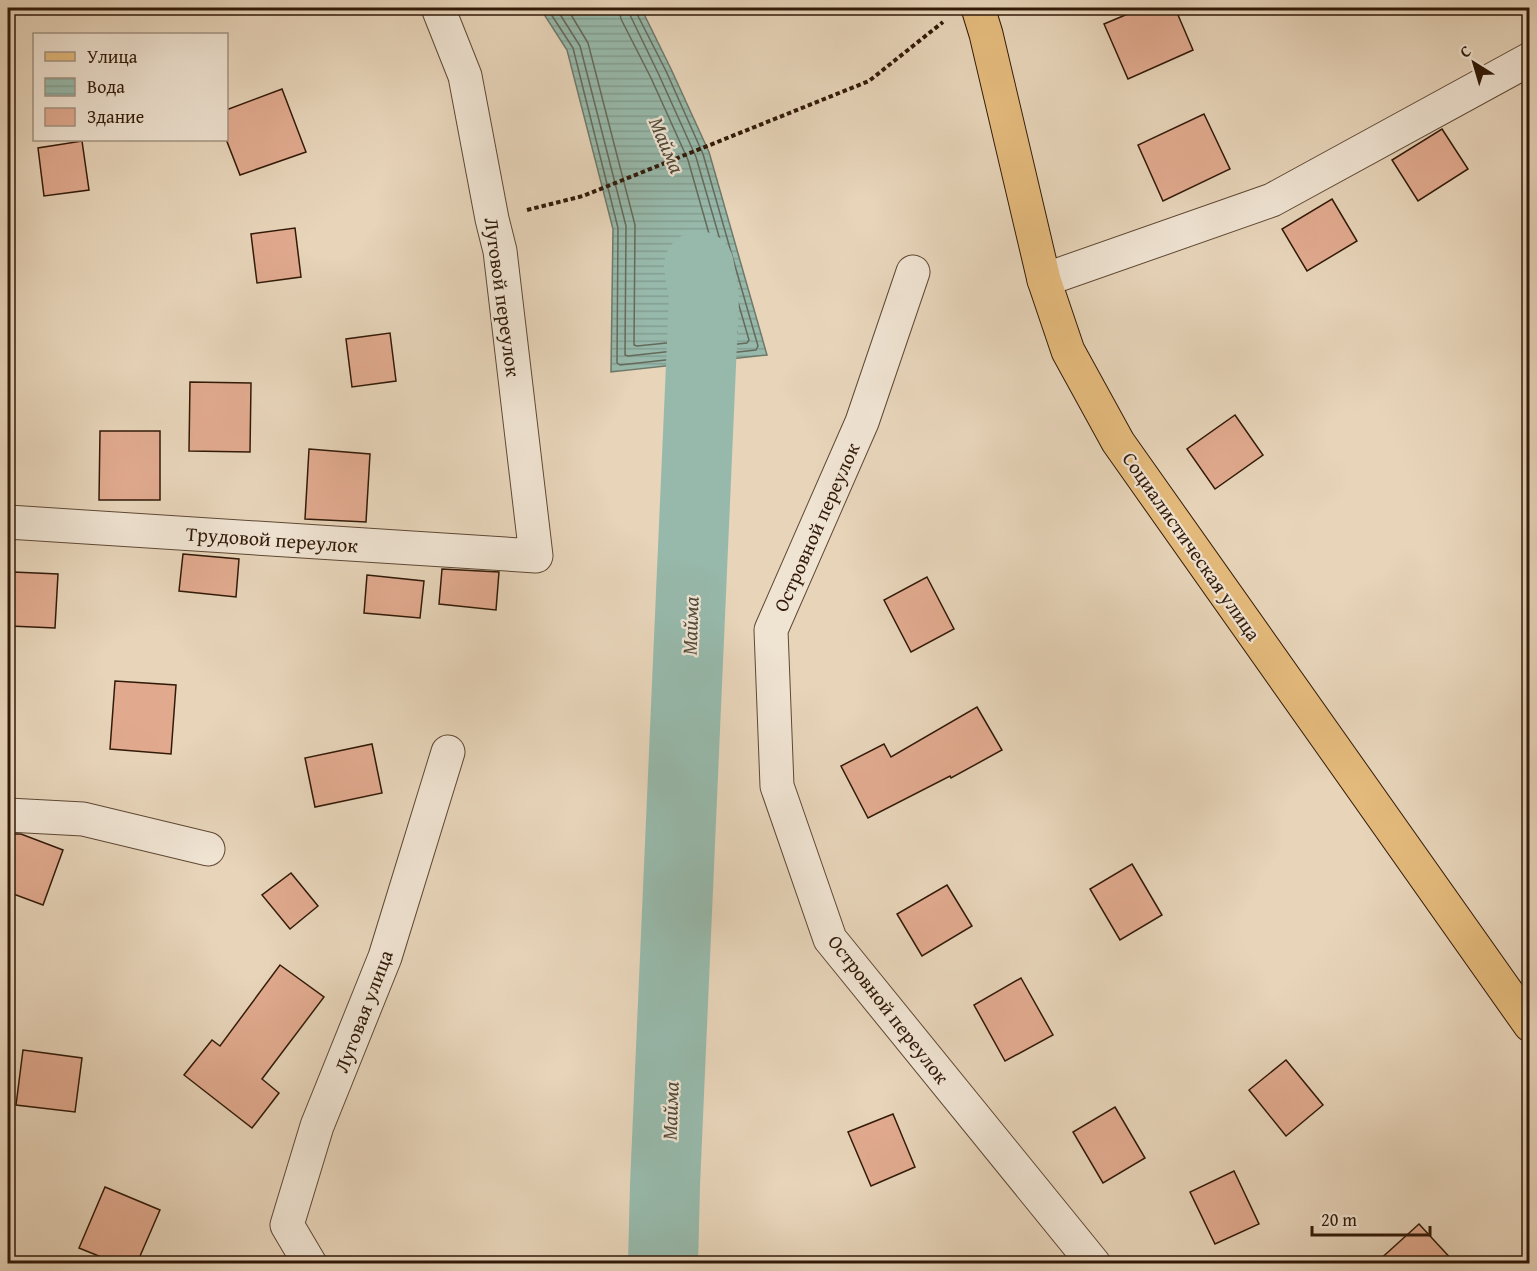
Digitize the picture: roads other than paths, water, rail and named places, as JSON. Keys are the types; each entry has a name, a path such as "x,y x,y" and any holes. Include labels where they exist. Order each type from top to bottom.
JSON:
{"main road":[{"name":"Социалистическая улица","path":"978,8 989,45 1044,280 1068,351 1118,442 1530,1025"}],"street":[{"name":"Луговой переулок","path":"438,8 465,76 500,251 536,556"},
{"path":"1044,280 1272,200 1530,59"},
{"name":"Островной переулок","path":"913,272 862,422 771,630 777,786 830,939 1094,1263"},
{"name":"Трудовой переулок","path":"8,522 536,556"},
{"name":"Луговая улица","path":"310,1263 287,1225 317,1126 385,957 448,752"},
{"path":"8,814 83,819 208,849"}],"water":[{"path":"540,8 641,8 709,152 767,355 611,372 613,229 567,50"}],"waterway":[{"name":"Майма","path":"663,1264 704,297 699,266"}]}
